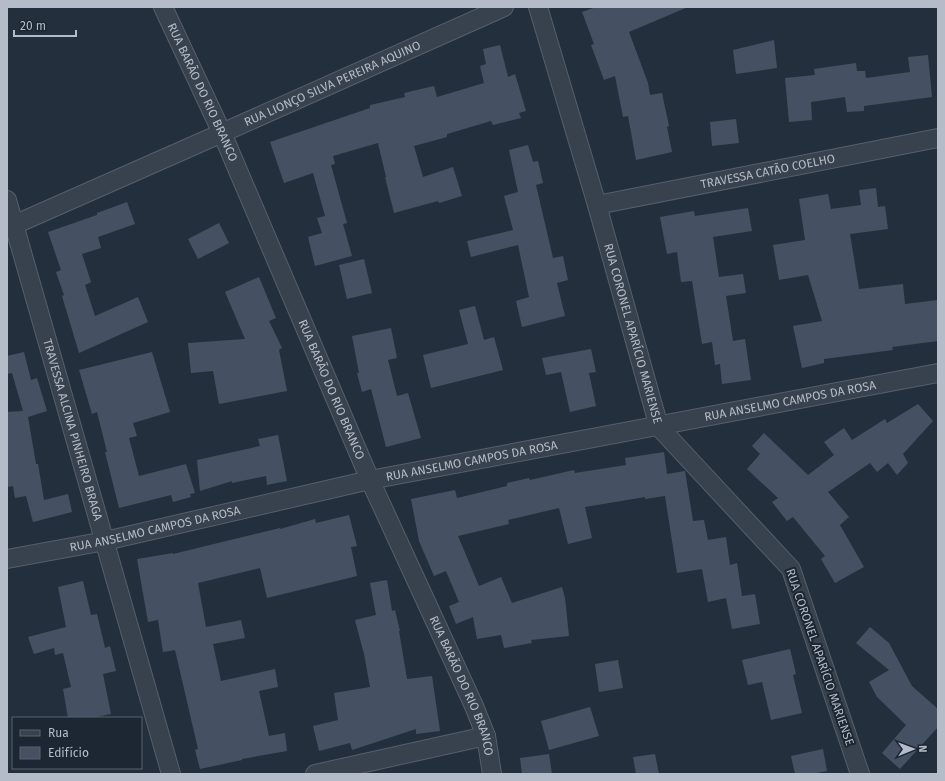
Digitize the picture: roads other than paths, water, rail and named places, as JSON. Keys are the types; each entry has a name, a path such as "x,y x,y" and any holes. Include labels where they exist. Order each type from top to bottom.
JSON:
{"street":[{"name":"RUA BARÃO DO RIO BRANCO","path":"163,7 222,133 370,480 474,706 486,736 492,774"},
{"name":"RUA LIONÇO SILVA PEREIRA AQUINO","path":"11,226 504,7"},
{"name":"RUA CORONEL APARÍCIO MARIENSE","path":"538,7 597,205 659,426 791,569 860,774"},
{"name":"TRAVESSA CATÃO COELHO","path":"597,205 938,138"},
{"name":"TRAVESSA ALCINA PINHEIRO BRAGA","path":"7,200 11,226 171,774"},
{"name":"RUA ANSELMO CAMPOS DA ROSA","path":"7,558 104,541 370,480 938,373"},
{"path":"315,774 486,736"}]}
